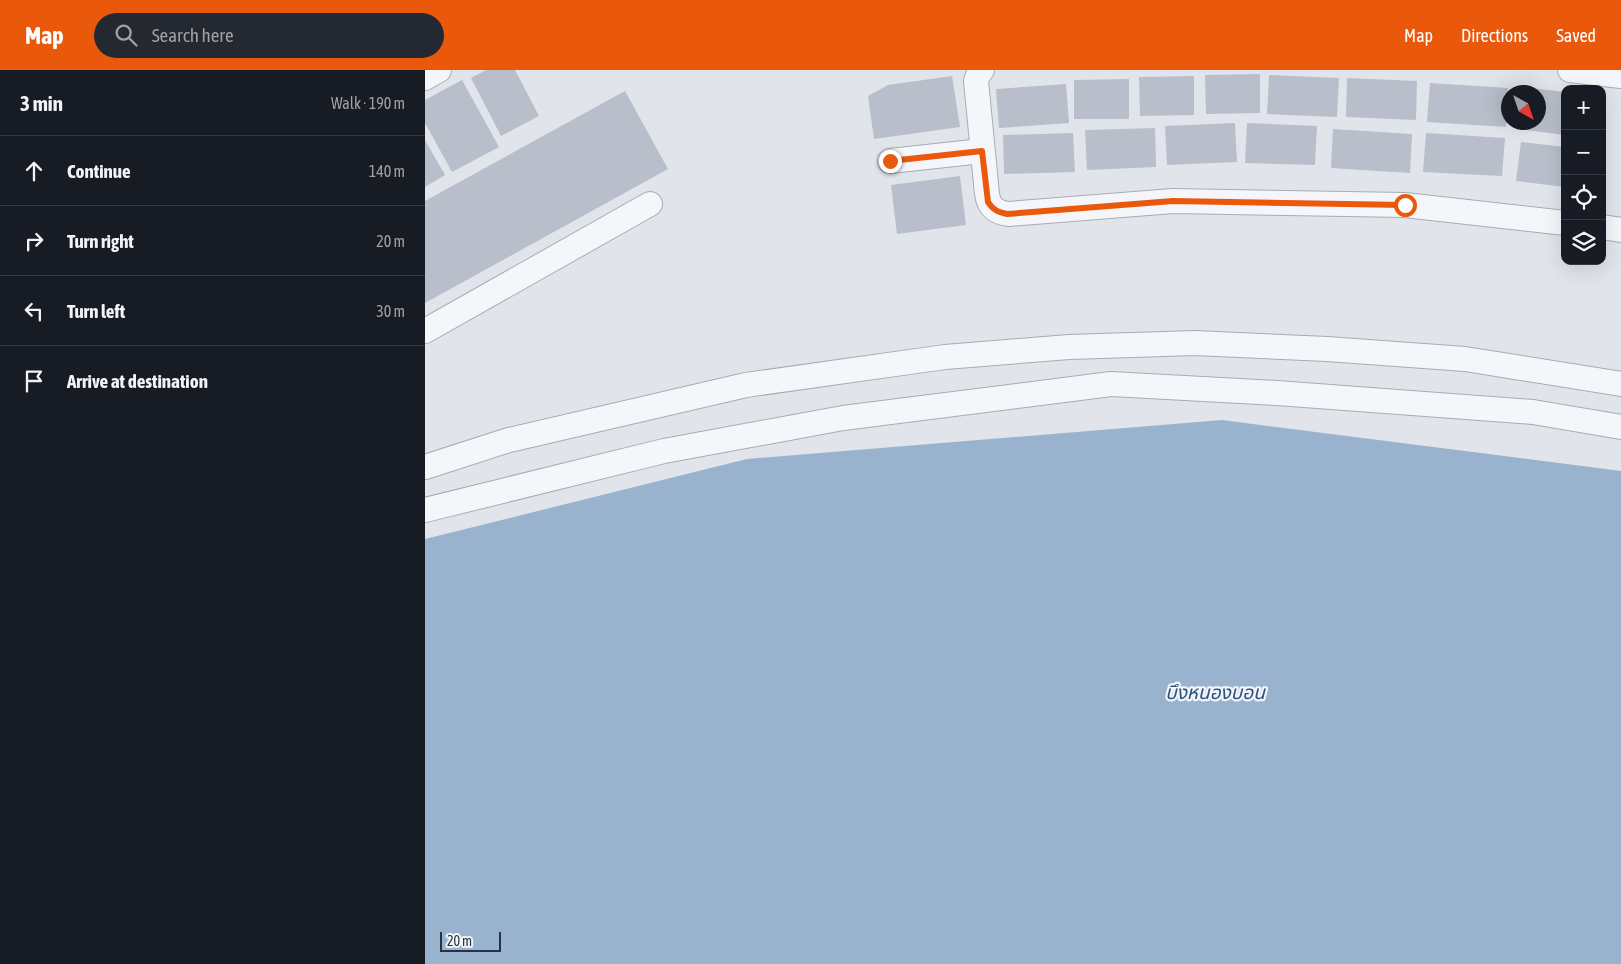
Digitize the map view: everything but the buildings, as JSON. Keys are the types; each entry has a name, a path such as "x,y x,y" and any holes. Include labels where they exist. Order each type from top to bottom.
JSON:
{"street":[{"path":"425,78 439,70"},
{"path":"983,70 978,75 976,81 982,151 988,202 992,208 999,212 1007,214 1183,201 1405,205 1561,223"},
{"path":"1570,70 1621,76"},
{"path":"890,161 982,151"},
{"path":"425,331 650,204"},
{"path":"1606,228 1621,230"},
{"path":"425,467 509,440 746,385 945,358 1069,347 1195,343 1327,348 1465,359 1621,384"},
{"path":"425,510 664,450 843,418 1111,384 1277,393 1533,412 1621,427"}],"water":[{"name":"บึงหนองบอน","path":"1222,420 1621,471 1621,964 425,964 425,539 747,459"}],"route":[{"path":"890,161 982,151 988,202 992,208 1007,214 1173,201 1405,205"}]}
